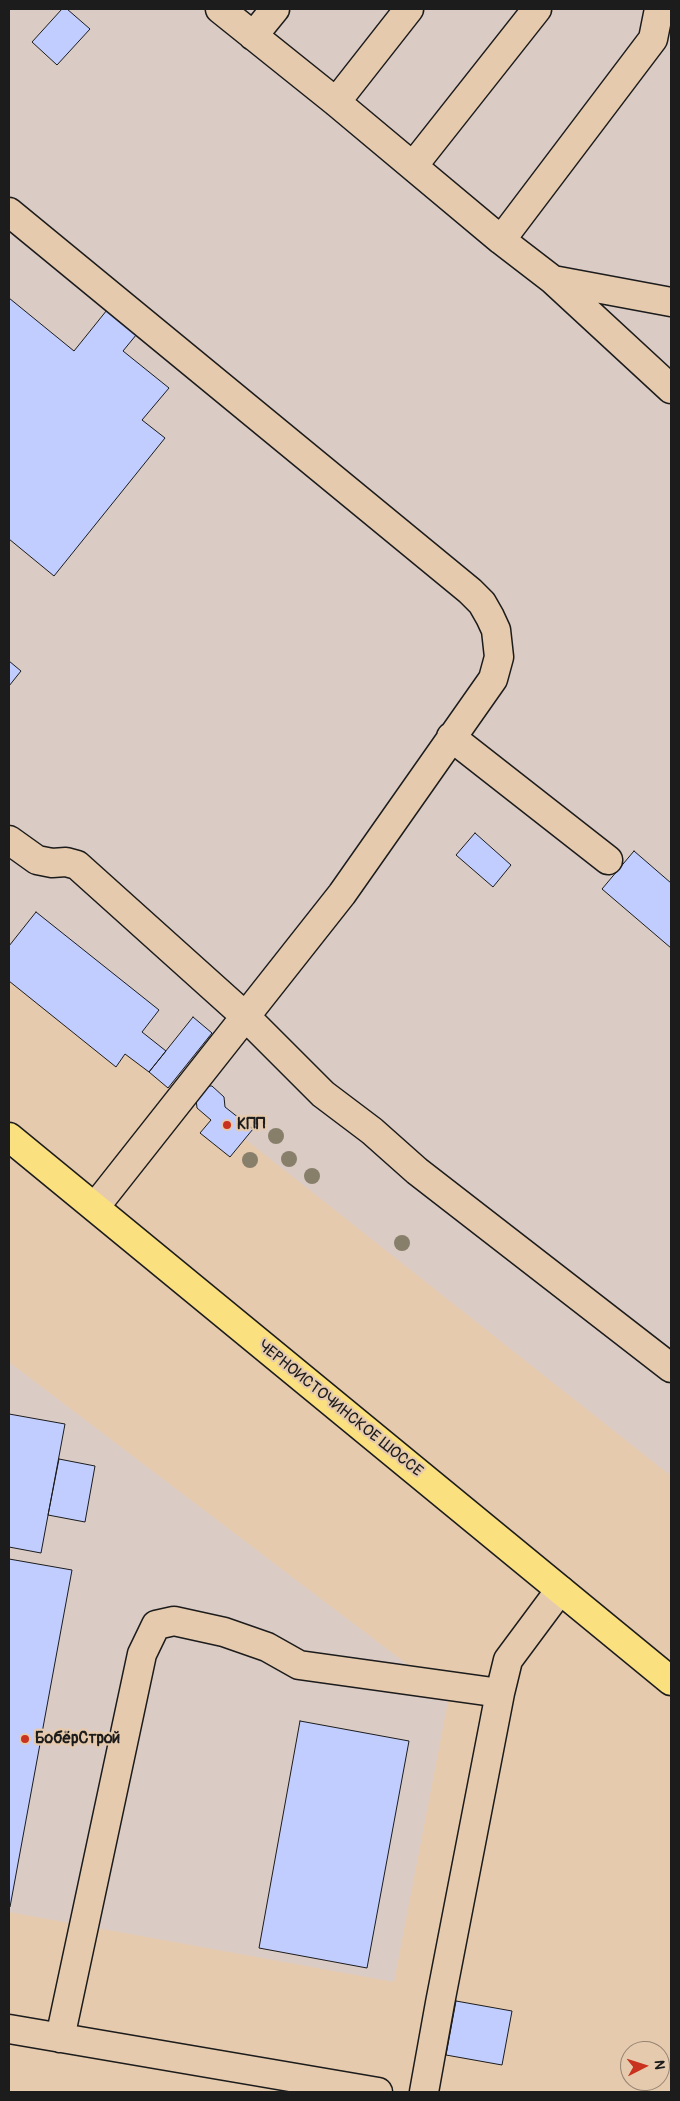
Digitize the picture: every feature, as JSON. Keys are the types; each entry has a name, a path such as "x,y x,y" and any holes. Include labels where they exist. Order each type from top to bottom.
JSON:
{"main road":[{"name":"ЧЕРНОИСТОЧИНСКОЕ ШОССЕ","path":"9,1137 671,1681"}],"street":[{"path":"220,9 336,102 501,240 553,280 671,389"},
{"path":"253,36 275,9"},
{"path":"336,102 409,9"},
{"path":"413,166 537,9"},
{"path":"501,240 653,39 659,9"},
{"path":"9,212 470,591 482,604 496,630 499,657 493,679 342,894 95,1207"},
{"path":"553,280 671,302"},
{"path":"452,737 608,860"},
{"path":"9,840 37,860 52,864 66,862 77,866 245,1016 323,1094 372,1131 418,1171 671,1368"},
{"path":"424,2092 500,1693 508,1660 560,1590"},
{"path":"60,2038 142,1654 156,1625 174,1620 224,1632 267,1647 299,1665 500,1693"},
{"path":"9,2029 378,2092"}],"shaded area":[{"path":"9,9 671,9 671,1476 245,1139 230,1157 200,1133 211,1120 197,1108 195,1099 185,1091 172,1082 168,1088 126,1054 116,1067 9,981"},
{"path":"9,1362 449,1696 394,1982 9,1912"}],"building":[{"path":"62,9 67,9 90,29 57,65 32,42"},
{"path":"9,298 74,351 111,305 141,329 123,351 169,388 142,420 165,438 54,576 9,539"},
{"path":"9,661 21,671 9,686"},
{"path":"475,833 511,865 493,887 456,855"},
{"path":"634,851 671,883 671,948 602,889"},
{"path":"36,912 159,1010 142,1032 166,1051 149,1072 125,1054 116,1067 9,981 9,946"},
{"path":"193,1017 212,1033 168,1088 149,1072"},
{"name":"КПП","path":"205,1086 212,1086 224,1097 225,1107 253,1129 230,1157 200,1133 211,1120 197,1108 196,1099"},
{"path":"9,1414 65,1424 41,1553 9,1547"},
{"path":"59,1459 95,1466 85,1522 48,1515"},
{"name":"БобёрСтрой","path":"9,1559 72,1570 10,1907 9,1907"},
{"path":"300,1721 409,1741 367,1968 259,1948"},
{"path":"456,2001 512,2011 502,2065 446,2055"}],"place":[{"name":"КПП","path":"227,1125"},
{"name":"БобёрСтрой","path":"25,1739"}]}
